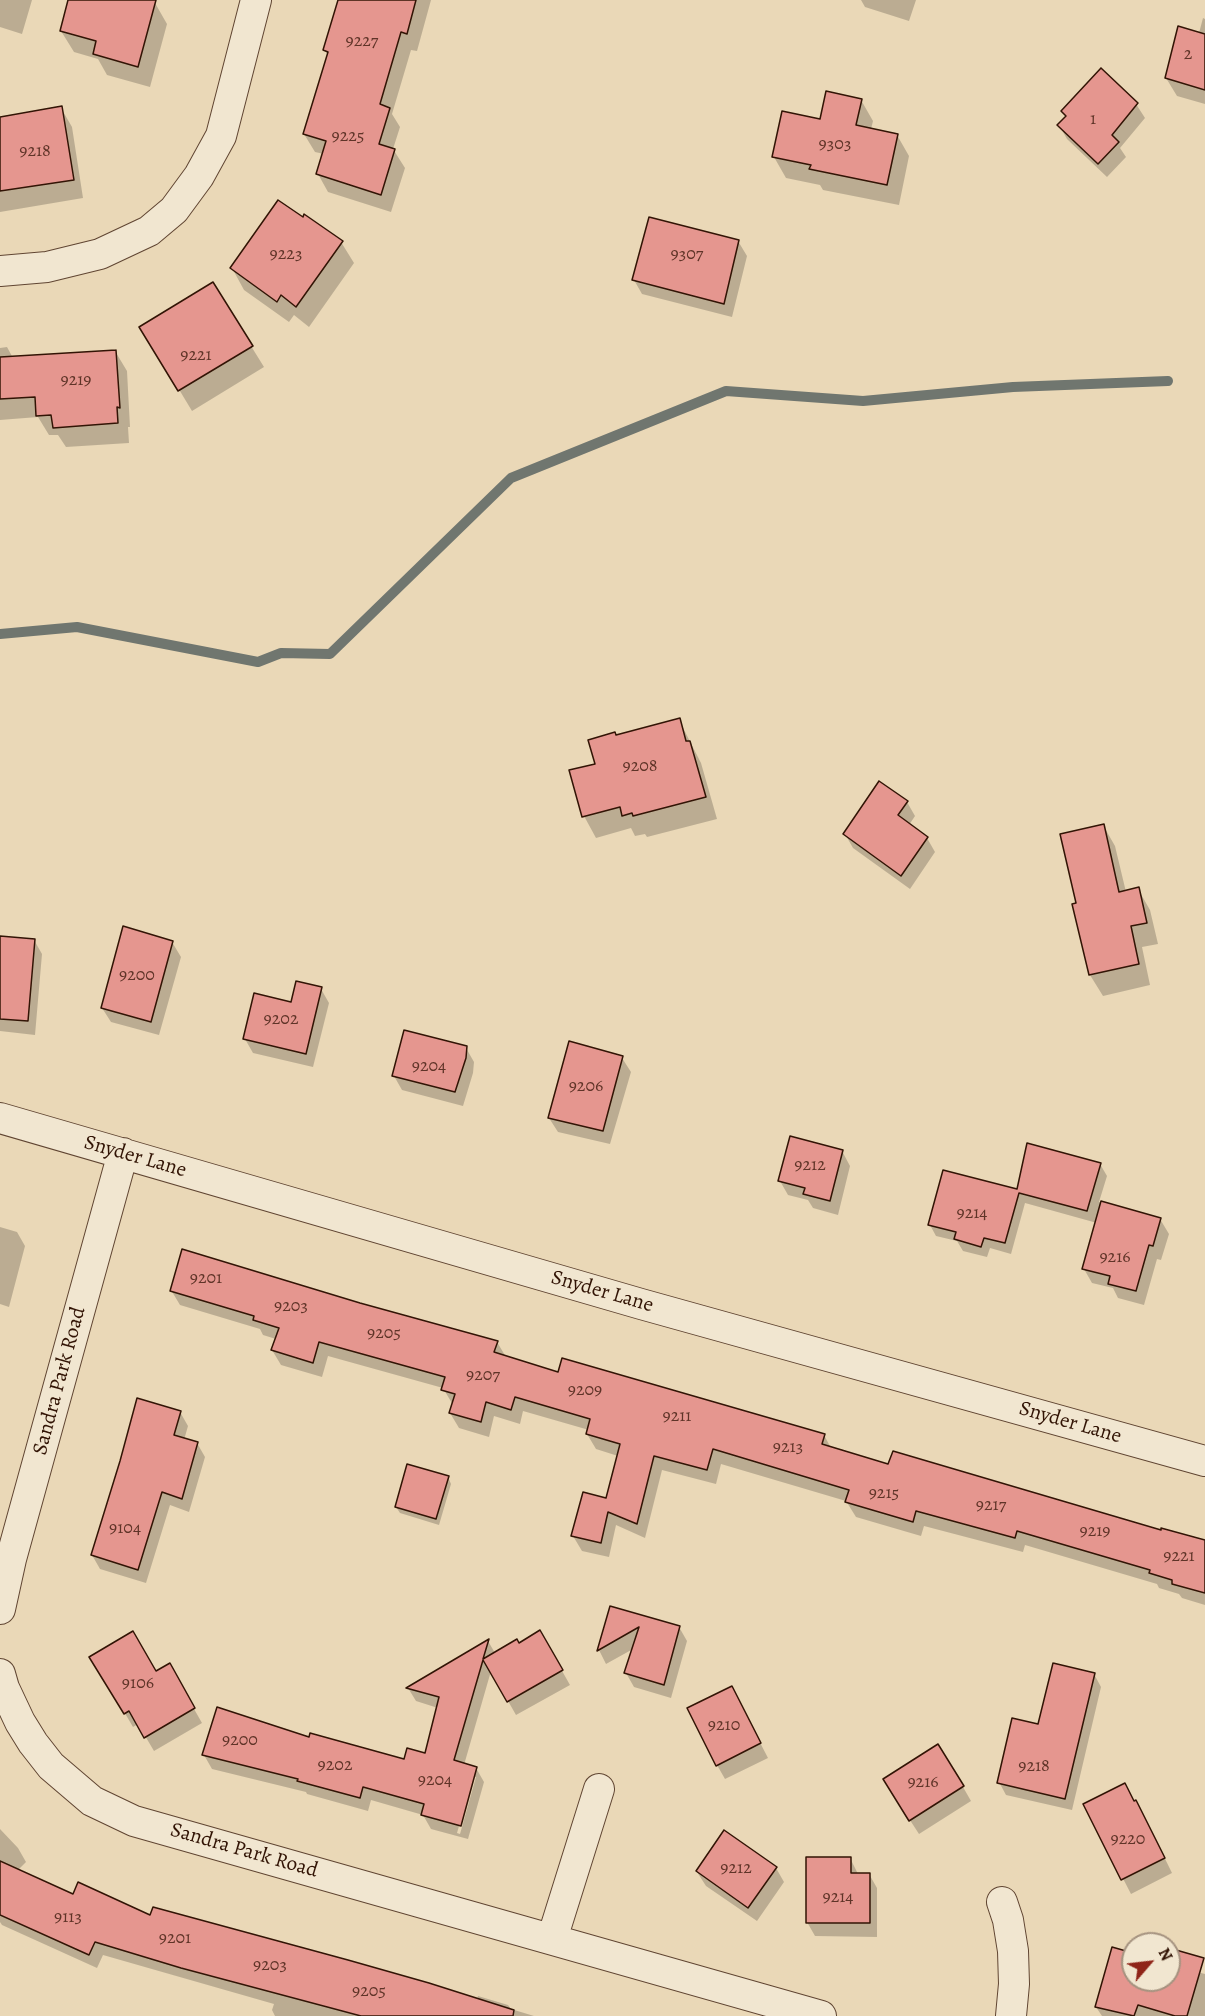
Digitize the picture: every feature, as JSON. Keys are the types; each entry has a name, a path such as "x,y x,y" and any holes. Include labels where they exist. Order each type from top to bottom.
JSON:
{"street":[{"path":"0,271 47,267 100,254 149,231 174,210 199,176 221,136 256,0"},
{"name":"Snyder Lane","path":"0,1118 641,1304 1205,1461"},
{"name":"Sandra Park Road","path":"0,1609 11,1559 123,1153"},
{"name":"Sandra Park Road","path":"0,1674 13,1709 33,1743 51,1766 92,1801 134,1821 821,2016"},
{"path":"552,1939 599,1790"},
{"path":"1002,1902 1013,1951 1014,1984 1011,2016"}],"building":[{"path":"68,0 156,0 138,67 93,54 96,41 60,31"},
{"path":"338,0 416,0 407,34 401,32 380,104 390,108 379,144 395,149 381,195 316,174 326,141 303,134 328,52 323,50"},
{"path":"1178,26 1205,34 1205,90 1165,78"},
{"path":"1101,68 1138,103 1112,135 1119,142 1098,164 1057,125 1066,116 1061,111"},
{"path":"826,91 862,99 856,125 898,134 887,185 809,169 811,165 772,157 782,111 820,119"},
{"path":"62,106 74,180 0,191 0,117"},
{"path":"278,200 303,217 304,214 343,241 296,307 281,295 277,302 230,268"},
{"path":"649,217 739,240 724,304 632,280"},
{"path":"213,282 253,346 178,391 139,327"},
{"path":"116,350 120,408 117,407 118,423 53,428 51,415 36,416 35,397 0,399 0,357"},
{"path":"680,718 686,741 690,741 706,797 633,816 632,813 622,816 620,807 582,817 569,770 595,764 588,740"},
{"path":"879,781 908,801 898,815 928,837 901,876 843,834"},
{"path":"1104,824 1119,892 1139,887 1147,923 1131,926 1139,964 1089,975 1072,904 1076,903 1060,834"},
{"path":"123,926 173,941 151,1022 101,1008"},
{"path":"0,936 35,939 28,1021 0,1019"},
{"path":"296,981 322,987 306,1054 243,1039 254,993 291,1002"},
{"path":"404,1030 467,1046 466,1058 455,1092 392,1076"},
{"path":"569,1041 623,1056 603,1131 548,1118"},
{"path":"790,1136 843,1150 830,1201 803,1194 805,1188 778,1181"},
{"path":"1027,1143 1101,1163 1087,1211 1019,1193 1005,1243 984,1238 981,1247 954,1239 956,1232 928,1225 943,1170 1017,1189"},
{"path":"1101,1201 1161,1218 1153,1246 1149,1245 1136,1291 1108,1284 1110,1276 1082,1269"},
{"path":"182,1249 360,1303 498,1341 494,1352 558,1372 562,1358 825,1434 822,1444 888,1464 893,1451 1161,1530 1161,1528 1205,1540 1205,1593 1172,1584 1172,1580 1149,1573 1150,1570 1017,1531 1015,1538 916,1511 913,1522 845,1502 849,1490 713,1449 707,1470 654,1456 637,1524 608,1512 601,1543 571,1536 583,1492 606,1498 620,1444 586,1434 590,1419 515,1397 511,1410 486,1402 481,1422 449,1413 455,1394 441,1390 445,1377 319,1342 313,1363 271,1350 279,1328 253,1320 254,1316 170,1291"},
{"path":"137,1398 181,1411 174,1435 198,1442 182,1499 162,1492 138,1570 91,1555"},
{"path":"407,1464 449,1476 436,1519 395,1507"},
{"path":"610,1606 680,1626 664,1685 624,1673 639,1627 597,1651"},
{"path":"540,1630 563,1670 507,1702 483,1660 454,1760 477,1767 461,1826 421,1815 424,1804 363,1787 360,1798 297,1781 298,1779 202,1755 217,1707 309,1737 310,1733 404,1759 407,1748 425,1753 439,1697 406,1688 489,1639 483,1659 517,1639 519,1643"},
{"path":"133,1631 156,1671 170,1663 195,1708 144,1738 129,1711 124,1714 89,1657"},
{"path":"1053,1663 1095,1673 1065,1799 997,1783 1012,1718 1038,1724"},
{"path":"732,1686 761,1743 716,1766 687,1708"},
{"path":"938,1744 964,1786 909,1821 883,1779"},
{"path":"1125,1783 1165,1858 1121,1880 1083,1804"},
{"path":"724,1830 777,1867 748,1908 696,1871"},
{"path":"806,1857 851,1857 851,1873 870,1873 870,1923 806,1923"},
{"path":"0,1861 73,1894 78,1882 150,1915 153,1907 348,1960 514,2010 513,2016 361,2016 181,1968 95,1942 89,1955 0,1915"},
{"path":"1112,1947 1121,1950 1121,1992 1181,1992 1181,1951 1204,1958 1187,2016 1175,2016 1138,2005 1134,2016 1095,2007"}],"waterway":[{"path":"0,634 77,627 258,662 281,653 330,654 511,478 726,391 863,401 1013,387 1168,381"}]}
